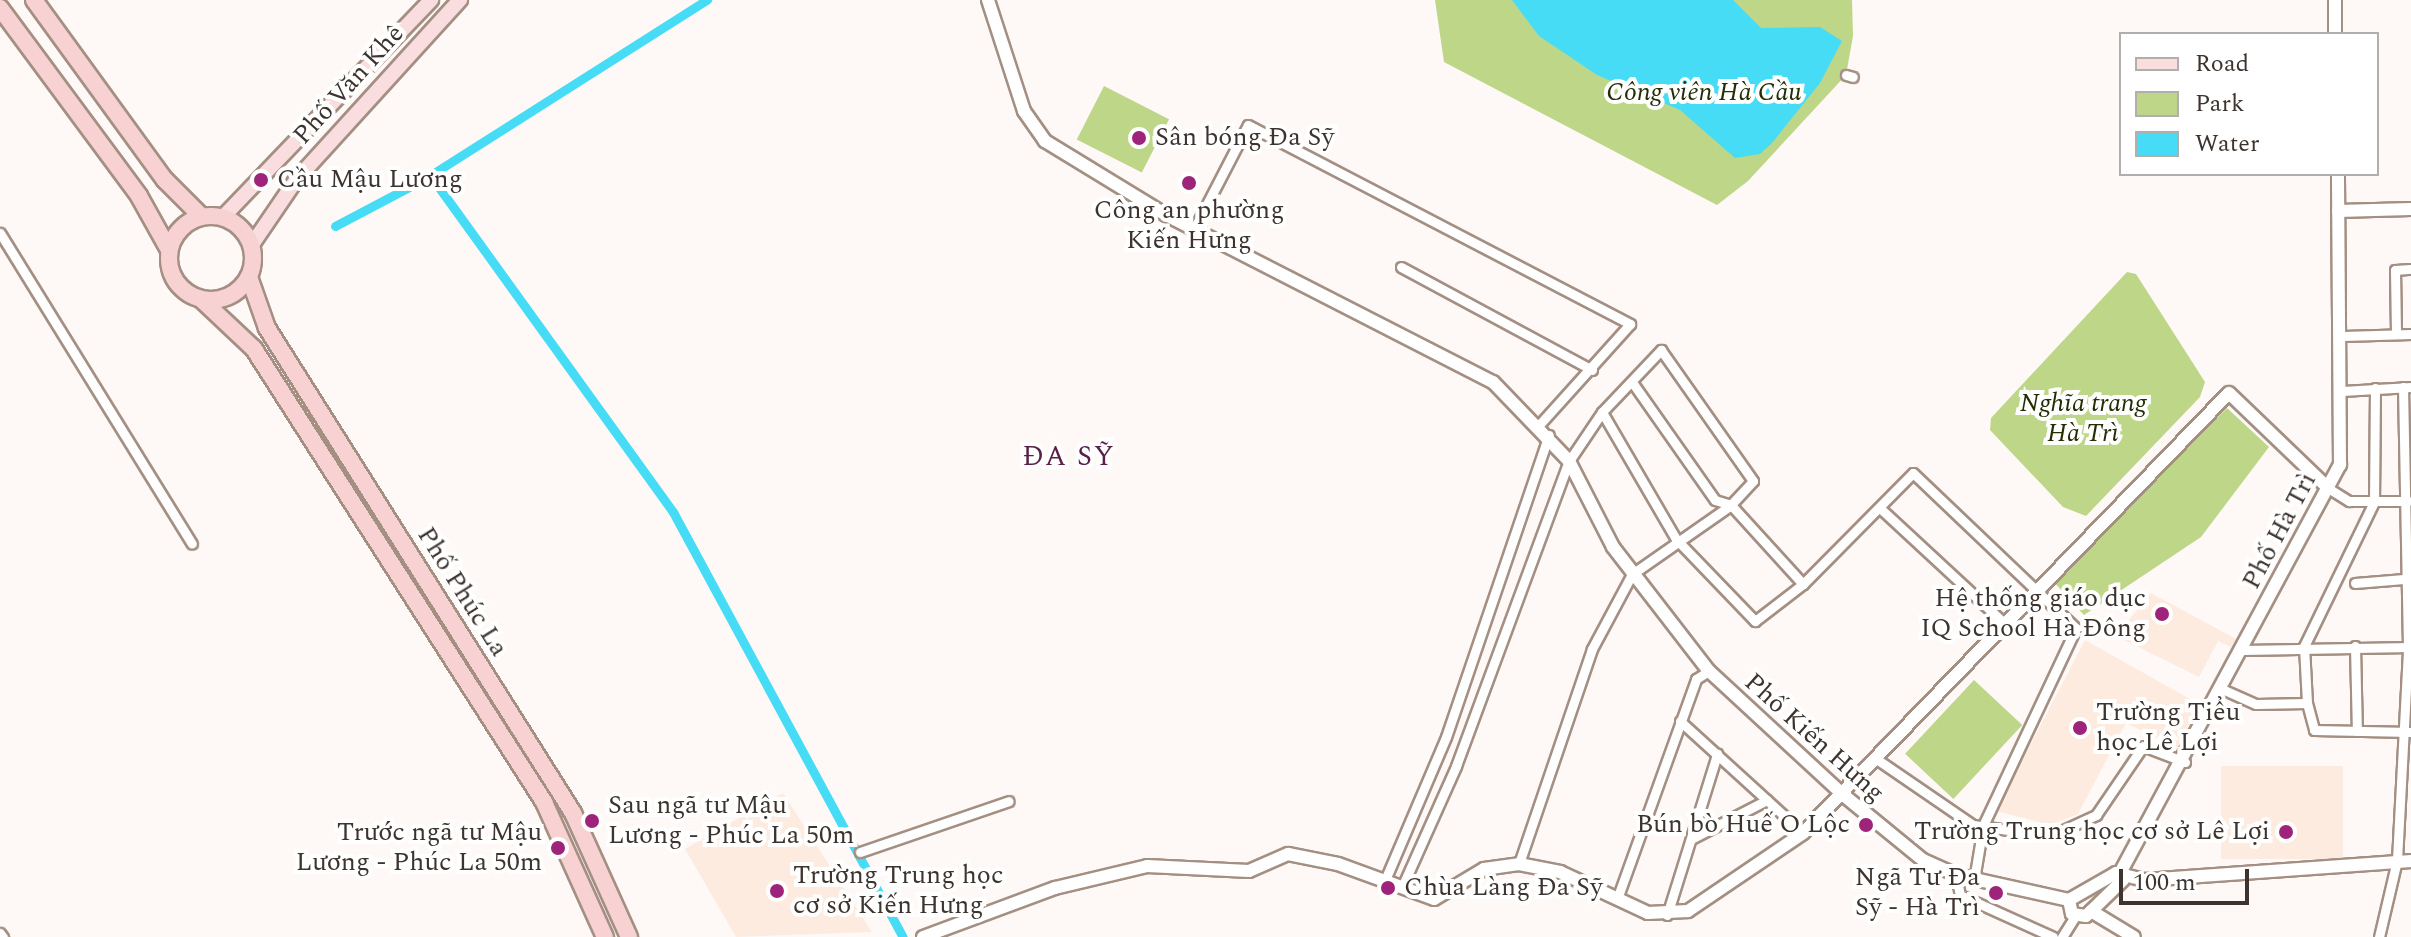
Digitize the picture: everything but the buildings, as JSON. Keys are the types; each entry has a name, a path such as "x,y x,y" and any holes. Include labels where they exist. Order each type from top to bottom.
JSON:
{"highway":[{"path":"34,0 165,180 202,217"},
{"path":"0,8 139,196 169,250 172,277 202,300 234,293 249,277 251,246 223,217 202,217 184,225 169,250"},
{"name":"Phố Phúc La","path":"249,277 267,328 579,823 629,937"},
{"name":"Phố Phúc La","path":"202,300 254,349 544,802 605,937"},
{"path":"411,594 428,583"}],"main road":[{"name":"Phố Văn Khê","path":"223,217 431,0"},
{"name":"Phố Văn Khê","path":"251,246 296,180 460,0"}],"street":[{"name":"Phố Kiến Hưng","path":"988,0 1024,111 1045,141 1194,229 1493,382 1540,424 1569,461 1632,574 1709,671 1841,793 1914,854 1956,875 2069,900"},
{"path":"2335,0 2335,32"},
{"path":"1194,229 1248,125 1630,324 1592,370 1540,424"},
{"name":"Phố Hà Trì","path":"2118,878 2185,762 2340,465 2343,336 2338,176"},
{"path":"2338,211 2411,209"},
{"path":"0,233 192,544"},
{"path":"1401,267 1592,370"},
{"path":"2396,333 2395,270 2411,269"},
{"path":"2343,336 2411,334"},
{"path":"1402,887 1456,766 1569,461 1602,412 1661,350 1753,476 1731,505 1676,539 1632,574 1592,649 1519,864"},
{"path":"1632,382 1715,500 1731,505 1803,584"},
{"path":"2342,391 2407,387 2408,501 2404,579 2409,647 2407,732 2397,860 2379,937"},
{"path":"2375,388 2374,502 2304,646 2307,703 2314,730 2407,732"},
{"path":"923,937 1055,888 1147,866 1249,871 1288,854 1385,880 1434,899 1484,869 1519,864 1560,872 1617,899 1666,917 1719,894 1803,833 2229,393 2328,488 2349,501 2408,501"},
{"path":"1602,412 1676,539 1755,621 1803,584 1881,509 1913,473 2076,628 2075,638 1983,826 1974,880"},
{"path":"1385,880 1446,737 1549,435"},
{"path":"1881,509 2004,623"},
{"path":"2355,583 2404,579"},
{"path":"2243,650 2304,646 2409,647"},
{"path":"2355,646 2357,731"},
{"path":"1617,899 1696,679 1709,671"},
{"path":"2222,689 2256,704 2307,703"},
{"path":"1680,721 1803,833"},
{"path":"1875,758 1983,826 2050,836 2096,815 2143,746 2185,762"},
{"path":"1666,917 1717,754"},
{"path":"1693,838 1767,800"},
{"path":"860,852 1009,801"},
{"path":"2075,916 2069,900 2118,878 2411,861"},
{"path":"1956,875 1960,895 2053,937"},
{"path":"2062,937 2075,916 2092,908 2118,878"},
{"path":"2085,893 2092,908 2134,937"}],"shaded area":[{"name":"Hệ thống giáo dục IQ School Hà Đông","path":"2151,593 2236,639 2231,647 2218,641 2199,677 2116,636"},
{"name":"Trường Tiểu học Lê Lợi","path":"2085,640 2199,704 2177,748 2126,723 2078,814 2050,825 1996,811"},
{"name":"Trường Trung học cơ sở Lê Lợi","path":"2221,766 2343,766 2343,859 2221,859"},
{"name":"Trường Trung học cơ sở Kiến Hưng","path":"783,793 872,932 736,937 685,849"}],"green space":[{"name":"Công viên Hà Cầu","path":"1435,0 1852,0 1853,36 1846,75 1748,181 1717,205 1444,62"},
{"path":"1104,86 1169,119 1142,173 1077,139"},
{"name":"Nghĩa trang Hà Trì","path":"2127,272 2136,274 2205,382 2200,397 2086,516 2063,507 1990,430 1991,418"},
{"path":"2227,408 2269,447 2201,537 2084,615 2053,581"},
{"path":"1974,680 2022,725 1953,799 1905,754"}],"water":[{"path":"1512,0 1733,0 1761,28 1820,27 1842,41 1820,83 1772,143 1760,154 1735,158 1680,110 1597,75 1539,36"}],"waterway":[{"path":"335,226 426,178 707,0"},
{"path":"430,175 673,512 903,937"}],"place":[{"name":"Sân bóng Đa Sỹ","path":"1139,138"},
{"name":"Cầu Mậu Lương","path":"261,180"},
{"name":"Công an phường Kiến Hưng","path":"1189,183"},
{"name":"Hệ thống giáo dục IQ School Hà Đông","path":"2162,614"},
{"name":"Trường Tiểu học Lê Lợi","path":"2080,728"},
{"name":"Sau ngã tư Mậu Lương - Phúc La 50m","path":"592,821"},
{"name":"Bún bò Huế O Lộc","path":"1866,825"},
{"name":"Trường Trung học cơ sở Lê Lợi","path":"2286,832"},
{"name":"Trước ngã tư Mậu Lương - Phúc La 50m","path":"558,848"},
{"name":"Chùa Làng Đa Sỹ","path":"1388,888"},
{"name":"Trường Trung học cơ sở Kiến Hưng","path":"777,891"},
{"name":"Ngã Tư Đa Sỹ - Hà Trì","path":"1996,893"}],"district":[{"name":"ĐA SỸ","path":"1069,457"}]}
